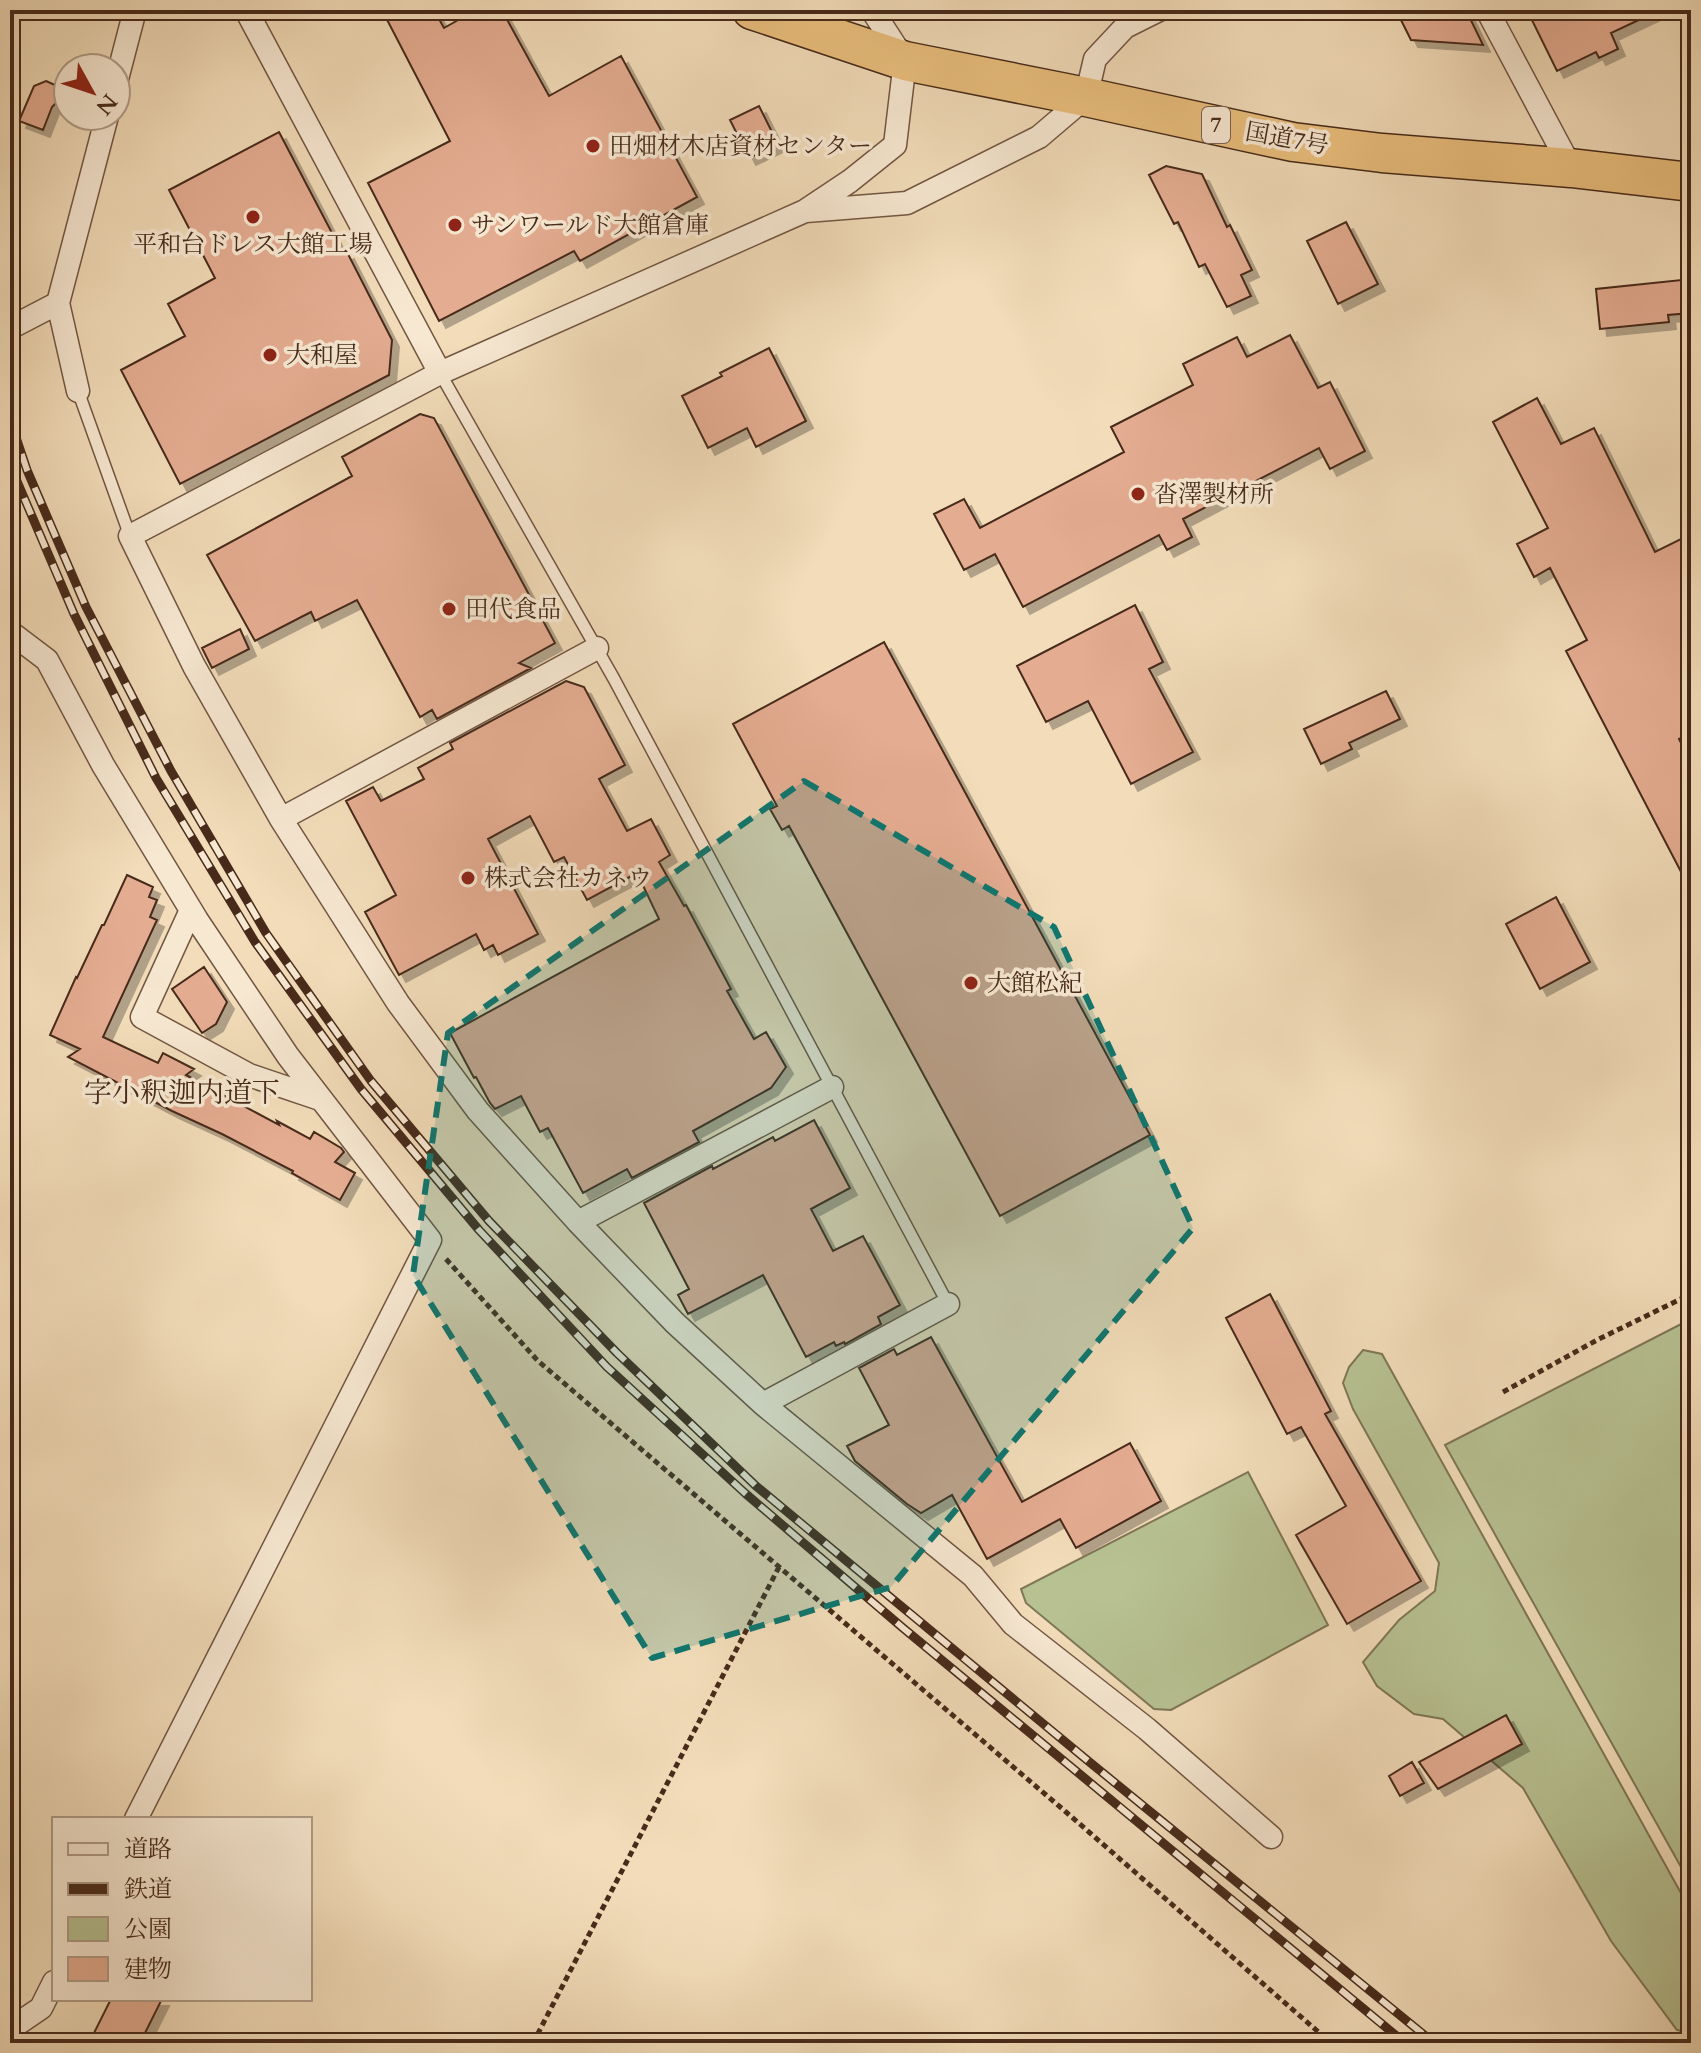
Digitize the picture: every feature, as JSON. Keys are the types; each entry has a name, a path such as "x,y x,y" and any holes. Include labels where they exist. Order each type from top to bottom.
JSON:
{"highway":[{"name":"国道7号","path":"752,10 905,61 1293,142 1691,182"}],"street":[{"path":"124,52 135,10"},
{"path":"246,10 440,373"},
{"path":"872,10 905,61 895,145 850,181 805,211 440,373 130,536 194,666 281,819 398,1003 478,1111 675,1323 763,1404 973,1576 1013,1624 1147,1729 1271,1837"},
{"path":"805,211 907,203 1039,137 1086,97 1095,59 1125,27 1159,10"},
{"path":"1495,12 1571,168"},
{"path":"78,391 58,303 103,132"},
{"path":"10,328 58,303"},
{"path":"10,632 47,660 103,765 191,910 288,1056 430,1240 137,1817"},
{"path":"281,819 597,648"},
{"path":"191,910 142,1017 249,1075 321,1100"},
{"path":"578,1222 832,1087"},
{"path":"763,1404 948,1304"},
{"path":"10,2029 41,2008 52,1986"}],"lane":[{"path":"440,373 597,648 948,1304"},
{"path":"78,391 130,536"}],"path":[{"path":"430,1240 538,1361 1331,2043"},
{"path":"1503,1392 1597,1340 1691,1294"},
{"path":"533,2043 779,1567"}],"highlighted area":[{"path":"804,781 1054,927 1193,1228 891,1587 652,1658 413,1275 448,1033"}],"green space":[{"path":"1691,1319 1691,1885 1445,1445"},
{"path":"1363,1350 1382,1354 1687,1904 1691,1914 1691,2033 1677,2030 1611,1941 1523,1788 1443,1719 1414,1714 1377,1686 1363,1662 1399,1620 1435,1591 1439,1563 1353,1409 1343,1383 1349,1367"},
{"path":"1248,1472 1328,1625 1171,1710 1154,1709 1026,1603 1021,1589"}],"building":[{"path":"382,10 434,10 444,28 476,10 497,10 504,14 549,96 621,56 697,197 580,261 574,251 439,321 368,183 450,141"},
{"path":"1396,10 1466,10 1483,45 1411,40"},
{"path":"1527,10 1660,10 1611,33 1618,49 1599,58 1596,52 1557,71"},
{"path":"46,81 52,84 52,107 43,130 19,121 34,86"},
{"path":"759,106 778,144 749,158 730,120"},
{"name":"大和屋","path":"279,132 343,254 347,252 392,340 389,375 180,484 121,370 185,336 168,304 215,278 169,190"},
{"path":"1166,166 1202,174 1252,270 1241,275 1251,296 1227,307 1205,264 1199,267 1178,222 1174,224 1149,175"},
{"path":"1346,222 1378,284 1338,304 1307,241"},
{"path":"1691,279 1691,313 1668,315 1669,322 1600,329 1596,289"},
{"name":"沓澤製材所","path":"1290,335 1318,388 1330,382 1365,451 1330,469 1319,448 1183,519 1192,537 1167,550 1159,535 1023,607 995,554 964,570 934,514 964,499 980,528 1124,452 1111,427 1193,385 1183,364 1237,337 1247,357"},
{"path":"769,348 806,421 756,447 747,428 708,448 682,396"},
{"path":"1537,398 1561,444 1594,428 1655,552 1691,534 1691,733 1679,739 1691,763 1691,891 1566,651 1587,640 1550,568 1534,577 1517,544 1548,528 1493,422"},
{"path":"420,414 434,418 555,643 519,663 531,668 437,719 432,710 420,717 357,600 315,621 311,612 255,641 207,555 352,476 342,457"},
{"path":"1135,605 1163,662 1149,669 1193,752 1131,784 1088,701 1046,722 1017,666"},
{"path":"240,629 249,649 212,668 202,648"},
{"name":"大館松紀","path":"884,642 1150,1135 1000,1216 789,826 782,830 770,809 777,806 733,724"},
{"path":"566,681 584,687 625,765 599,779 627,831 651,819 670,855 659,862 731,989 727,991 754,1039 766,1032 786,1067 771,1088 693,1131 699,1142 632,1178 627,1169 583,1193 548,1128 540,1132 521,1096 495,1109 450,1033 659,919 637,873 587,900 564,857 554,862 530,816 488,839 538,934 498,955 493,945 484,950 476,934 399,975 365,912 396,895 346,801 373,787 381,801 424,779 418,768 453,749 450,743"},
{"path":"1386,691 1400,719 1349,743 1352,749 1321,764 1304,729"},
{"path":"127,875 153,887 149,897 157,900 150,917 157,920 103,1037 158,1063 163,1053 194,1069 186,1075 279,1125 277,1121 310,1139 314,1132 341,1148 344,1152 335,1162 355,1173 340,1200 293,1171 68,1057 80,1049 50,1035"},
{"path":"1556,897 1590,962 1540,989 1506,924"},
{"path":"204,967 227,1002 216,1024 202,1033 172,989"},
{"path":"814,1120 850,1188 811,1209 833,1251 863,1236 900,1305 878,1317 881,1324 845,1344 836,1346 834,1342 806,1357 763,1275 688,1314 678,1295 689,1289 644,1203 712,1166 713,1169 773,1137 775,1141"},
{"path":"1270,1294 1331,1411 1325,1414 1421,1581 1347,1624 1296,1535 1346,1506 1301,1427 1287,1434 1226,1318"},
{"path":"931,1337 1022,1502 1130,1443 1161,1501 1076,1548 1060,1519 987,1559 952,1495 921,1513 907,1504 855,1461 847,1446 889,1425 859,1368 894,1349 897,1355"},
{"path":"1506,1715 1522,1744 1438,1789 1419,1762"},
{"path":"1412,1762 1424,1783 1400,1796 1389,1776"},
{"path":"110,2001 161,2001 140,2043 89,2043"}],"railway":[{"path":"10,420 27,470 86,607 171,771 266,933 371,1081 489,1221 617,1353 756,1486 1434,2043"},
{"path":"10,465 74,614 156,778 255,942 361,1089 479,1230 607,1367 746,1494 903,1628 1405,2043"}],"place":[{"name":"田畑材木店資材センター","path":"593,146"},
{"name":"平和台ドレス大館工場","path":"253,217"},
{"name":"サンワールド大館倉庫","path":"455,225"},
{"name":"大和屋","path":"270,355"},
{"name":"沓澤製材所","path":"1138,494"},
{"name":"田代食品","path":"449,609"},
{"name":"株式会社カネウ","path":"468,878"},
{"name":"大館松紀","path":"971,983"}],"district":[{"name":"字小釈迦内道下","path":"182,1093"}]}
